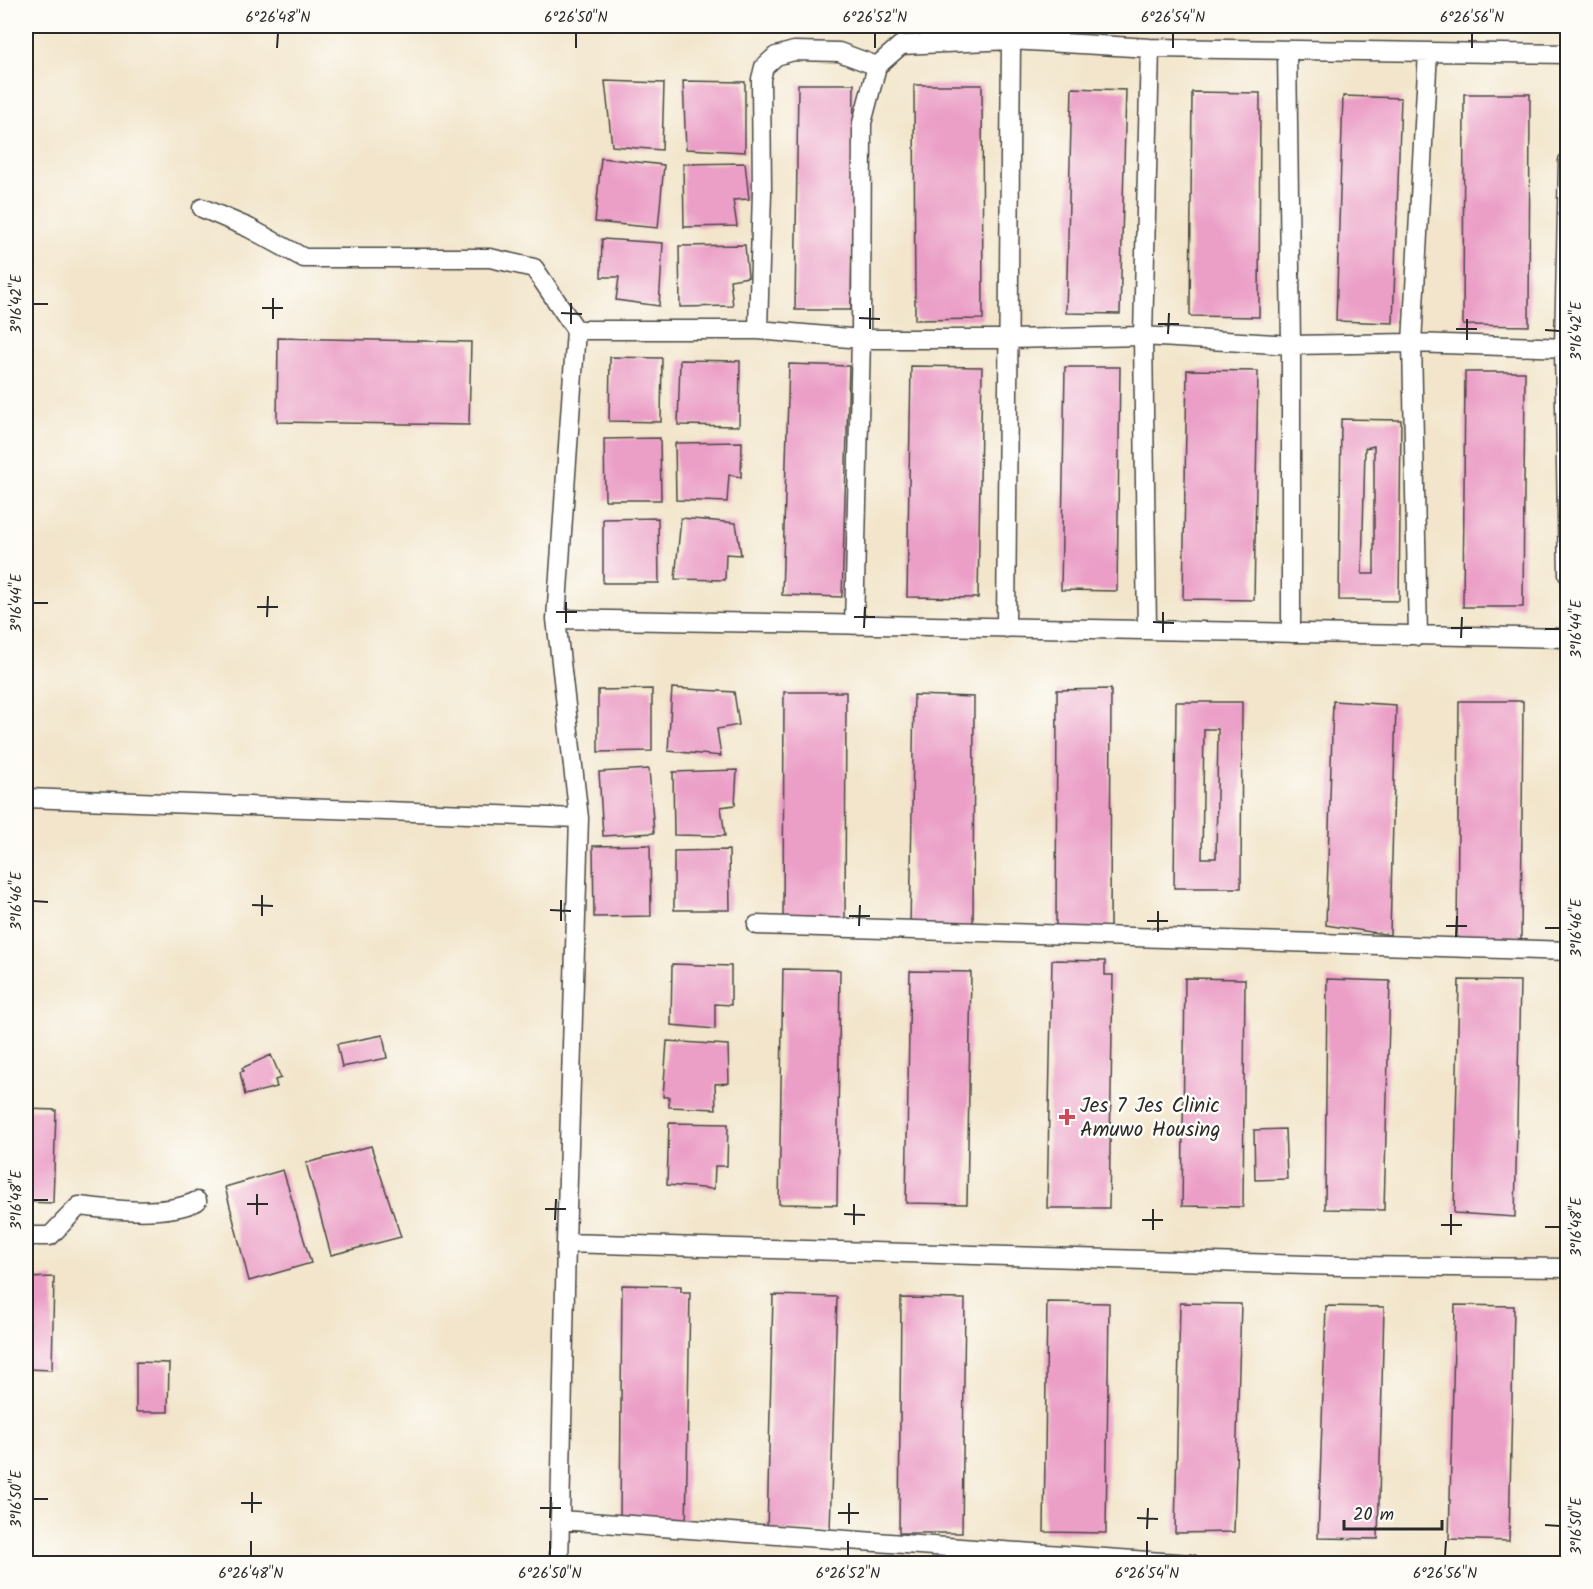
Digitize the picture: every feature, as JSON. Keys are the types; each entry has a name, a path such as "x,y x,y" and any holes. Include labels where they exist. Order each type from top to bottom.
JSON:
{"lane":[{"path":"1006,628 1011,40"},
{"path":"854,625 861,339 862,123 877,66 900,45 1011,40 1150,48 1568,54"},
{"path":"1147,630 1143,336 1150,48"},
{"path":"1287,50 1291,345 1291,633"},
{"path":"758,330 762,192 761,80 764,67 776,56 794,51 839,52 877,66"},
{"path":"1418,636 1412,343 1428,52"},
{"path":"1568,161 1566,348 1568,575"},
{"path":"202,208 249,228 304,258 490,258 534,268 576,330 556,619 579,818 559,1563"},
{"path":"576,330 758,330 861,339 1143,336 1291,345 1412,343 1566,348"},
{"path":"556,619 1568,638"},
{"path":"26,798 579,818"},
{"path":"757,925 1568,951"},
{"path":"26,1236 50,1236 79,1206 119,1211 184,1208 197,1201"},
{"path":"566,1243 1342,1266 1568,1268"},
{"path":"560,1520 1191,1563"}],"building":[{"path":"605,81 664,83 662,150 612,146"},
{"path":"683,81 745,82 745,152 686,149"},
{"path":"798,84 854,84 851,310 795,310"},
{"path":"914,85 982,85 983,319 915,320"},
{"path":"1072,88 1126,90 1120,314 1066,313"},
{"path":"1192,92 1260,93 1259,317 1190,316"},
{"path":"1464,94 1530,94 1529,326 1463,325"},
{"path":"1343,96 1401,98 1393,323 1336,321"},
{"path":"601,158 664,165 658,228 595,222"},
{"path":"745,163 749,199 733,200 737,226 684,227 683,164"},
{"path":"602,239 663,243 659,306 616,300 619,277 601,277"},
{"path":"745,245 748,277 730,280 733,306 680,307 679,246"},
{"path":"278,338 471,342 469,425 277,422"},
{"path":"610,357 662,358 661,422 609,421"},
{"path":"680,360 740,361 739,426 678,425"},
{"path":"789,364 849,366 842,597 782,595"},
{"path":"911,366 982,367 978,598 907,597"},
{"path":"1065,367 1120,367 1117,591 1061,590"},
{"path":"1187,370 1258,371 1254,600 1183,599"},
{"path":"1465,372 1525,372 1523,607 1463,607"},
{"path":"1341,419 1401,420 1399,601 1339,600","holes":["1374,446 1374,574 1362,574 1365,448"]},
{"path":"660,438 661,500 605,500 604,439"},
{"path":"742,442 741,477 729,475 727,502 676,500 675,443"},
{"path":"658,518 659,583 603,583 603,519"},
{"path":"681,518 736,523 741,555 726,554 725,580 675,579"},
{"path":"672,688 734,692 739,725 717,729 721,756 668,751"},
{"path":"652,689 652,751 598,752 598,690"},
{"path":"1111,689 1110,930 1056,930 1057,690"},
{"path":"784,692 846,692 845,923 783,923"},
{"path":"914,695 974,697 973,928 910,928"},
{"path":"1333,701 1396,705 1390,935 1326,925"},
{"path":"1459,701 1523,701 1521,940 1457,939"},
{"path":"1176,702 1242,702 1241,888 1174,888","holes":["1204,729 1218,729 1216,858 1202,858"]},
{"path":"649,769 654,833 603,836 599,772"},
{"path":"737,770 735,805 721,807 725,836 674,835 673,772"},
{"path":"650,845 651,916 594,917 593,846"},
{"path":"729,850 730,910 674,910 674,851"},
{"path":"1052,960 1105,961 1105,975 1113,975 1109,1208 1047,1208"},
{"path":"672,964 731,966 731,1005 715,1004 715,1029 671,1025"},
{"path":"783,969 840,970 837,1205 779,1204"},
{"path":"910,971 971,972 967,1204 906,1203"},
{"path":"1185,978 1245,979 1243,1207 1182,1206"},
{"path":"1327,979 1390,981 1384,1210 1325,1209"},
{"path":"1459,980 1520,981 1515,1217 1454,1213"},
{"path":"383,1035 387,1058 342,1067 337,1044"},
{"path":"667,1041 728,1045 729,1083 715,1084 716,1109 669,1107 669,1097 663,1097"},
{"path":"271,1055 281,1078 275,1080 277,1087 245,1095 240,1072 244,1071 242,1068"},
{"path":"26,1109 56,1110 53,1203 26,1202"},
{"path":"669,1123 728,1124 727,1166 715,1166 714,1189 667,1185"},
{"path":"1285,1129 1287,1179 1255,1180 1254,1130"},
{"path":"371,1146 401,1237 331,1255 306,1163"},
{"path":"283,1170 311,1263 249,1281 225,1187"},
{"path":"54,1277 52,1370 26,1369 26,1278"},
{"path":"622,1285 681,1286 681,1292 690,1292 686,1530 620,1520"},
{"path":"773,1295 837,1297 830,1531 767,1530"},
{"path":"901,1298 965,1299 962,1533 899,1533"},
{"path":"1047,1302 1109,1303 1106,1533 1044,1532"},
{"path":"1180,1303 1241,1304 1234,1532 1175,1533"},
{"path":"1455,1305 1514,1306 1509,1541 1449,1539"},
{"path":"1326,1306 1384,1307 1378,1539 1318,1538"},
{"path":"136,1362 169,1363 168,1412 136,1412"}],"place":[{"name":"Jes 7 Jes Clinic Amuwo Housing","path":"1067,1117"}]}
